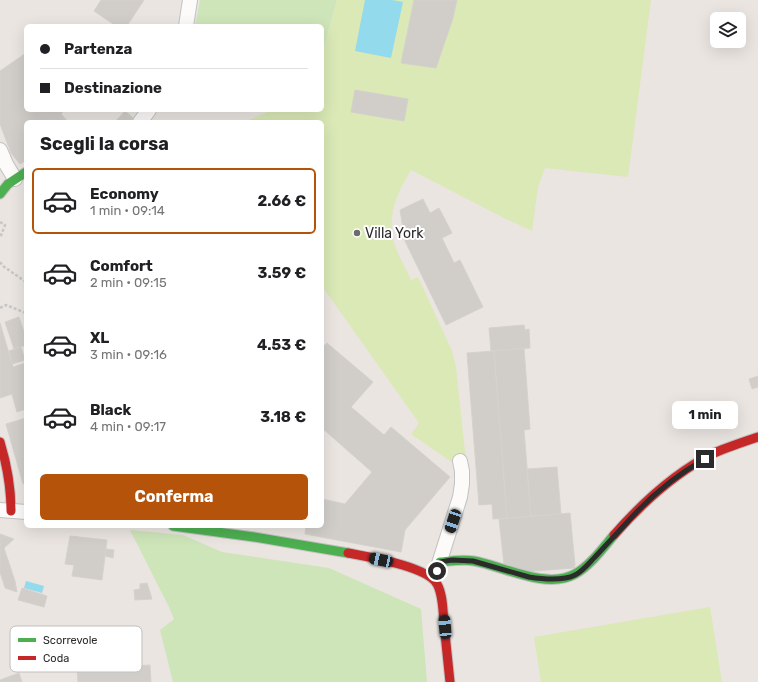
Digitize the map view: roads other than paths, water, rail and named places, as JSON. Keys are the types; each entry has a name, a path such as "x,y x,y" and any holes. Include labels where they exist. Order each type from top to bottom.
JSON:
{"street":[{"path":"186,24 190,0"},
{"path":"0,150 6,164 20,175 4,188 0,194"},
{"path":"440,562 452,560 473,561 529,577 568,577 575,574 592,560 652,497 678,476 715,453 758,437"},
{"path":"0,442 10,481 6,511 24,512"},
{"path":"433,580 460,497 462,471 460,461"},
{"path":"188,528 254,537 363,556 409,567 427,575 439,588 442,600 450,682"}],"water":[{"path":"365,0 392,0 403,2 391,58 355,51"},
{"path":"26,581 44,586 42,593 24,588"}],"place":[{"name":"Villa York","path":"357,233"}]}
